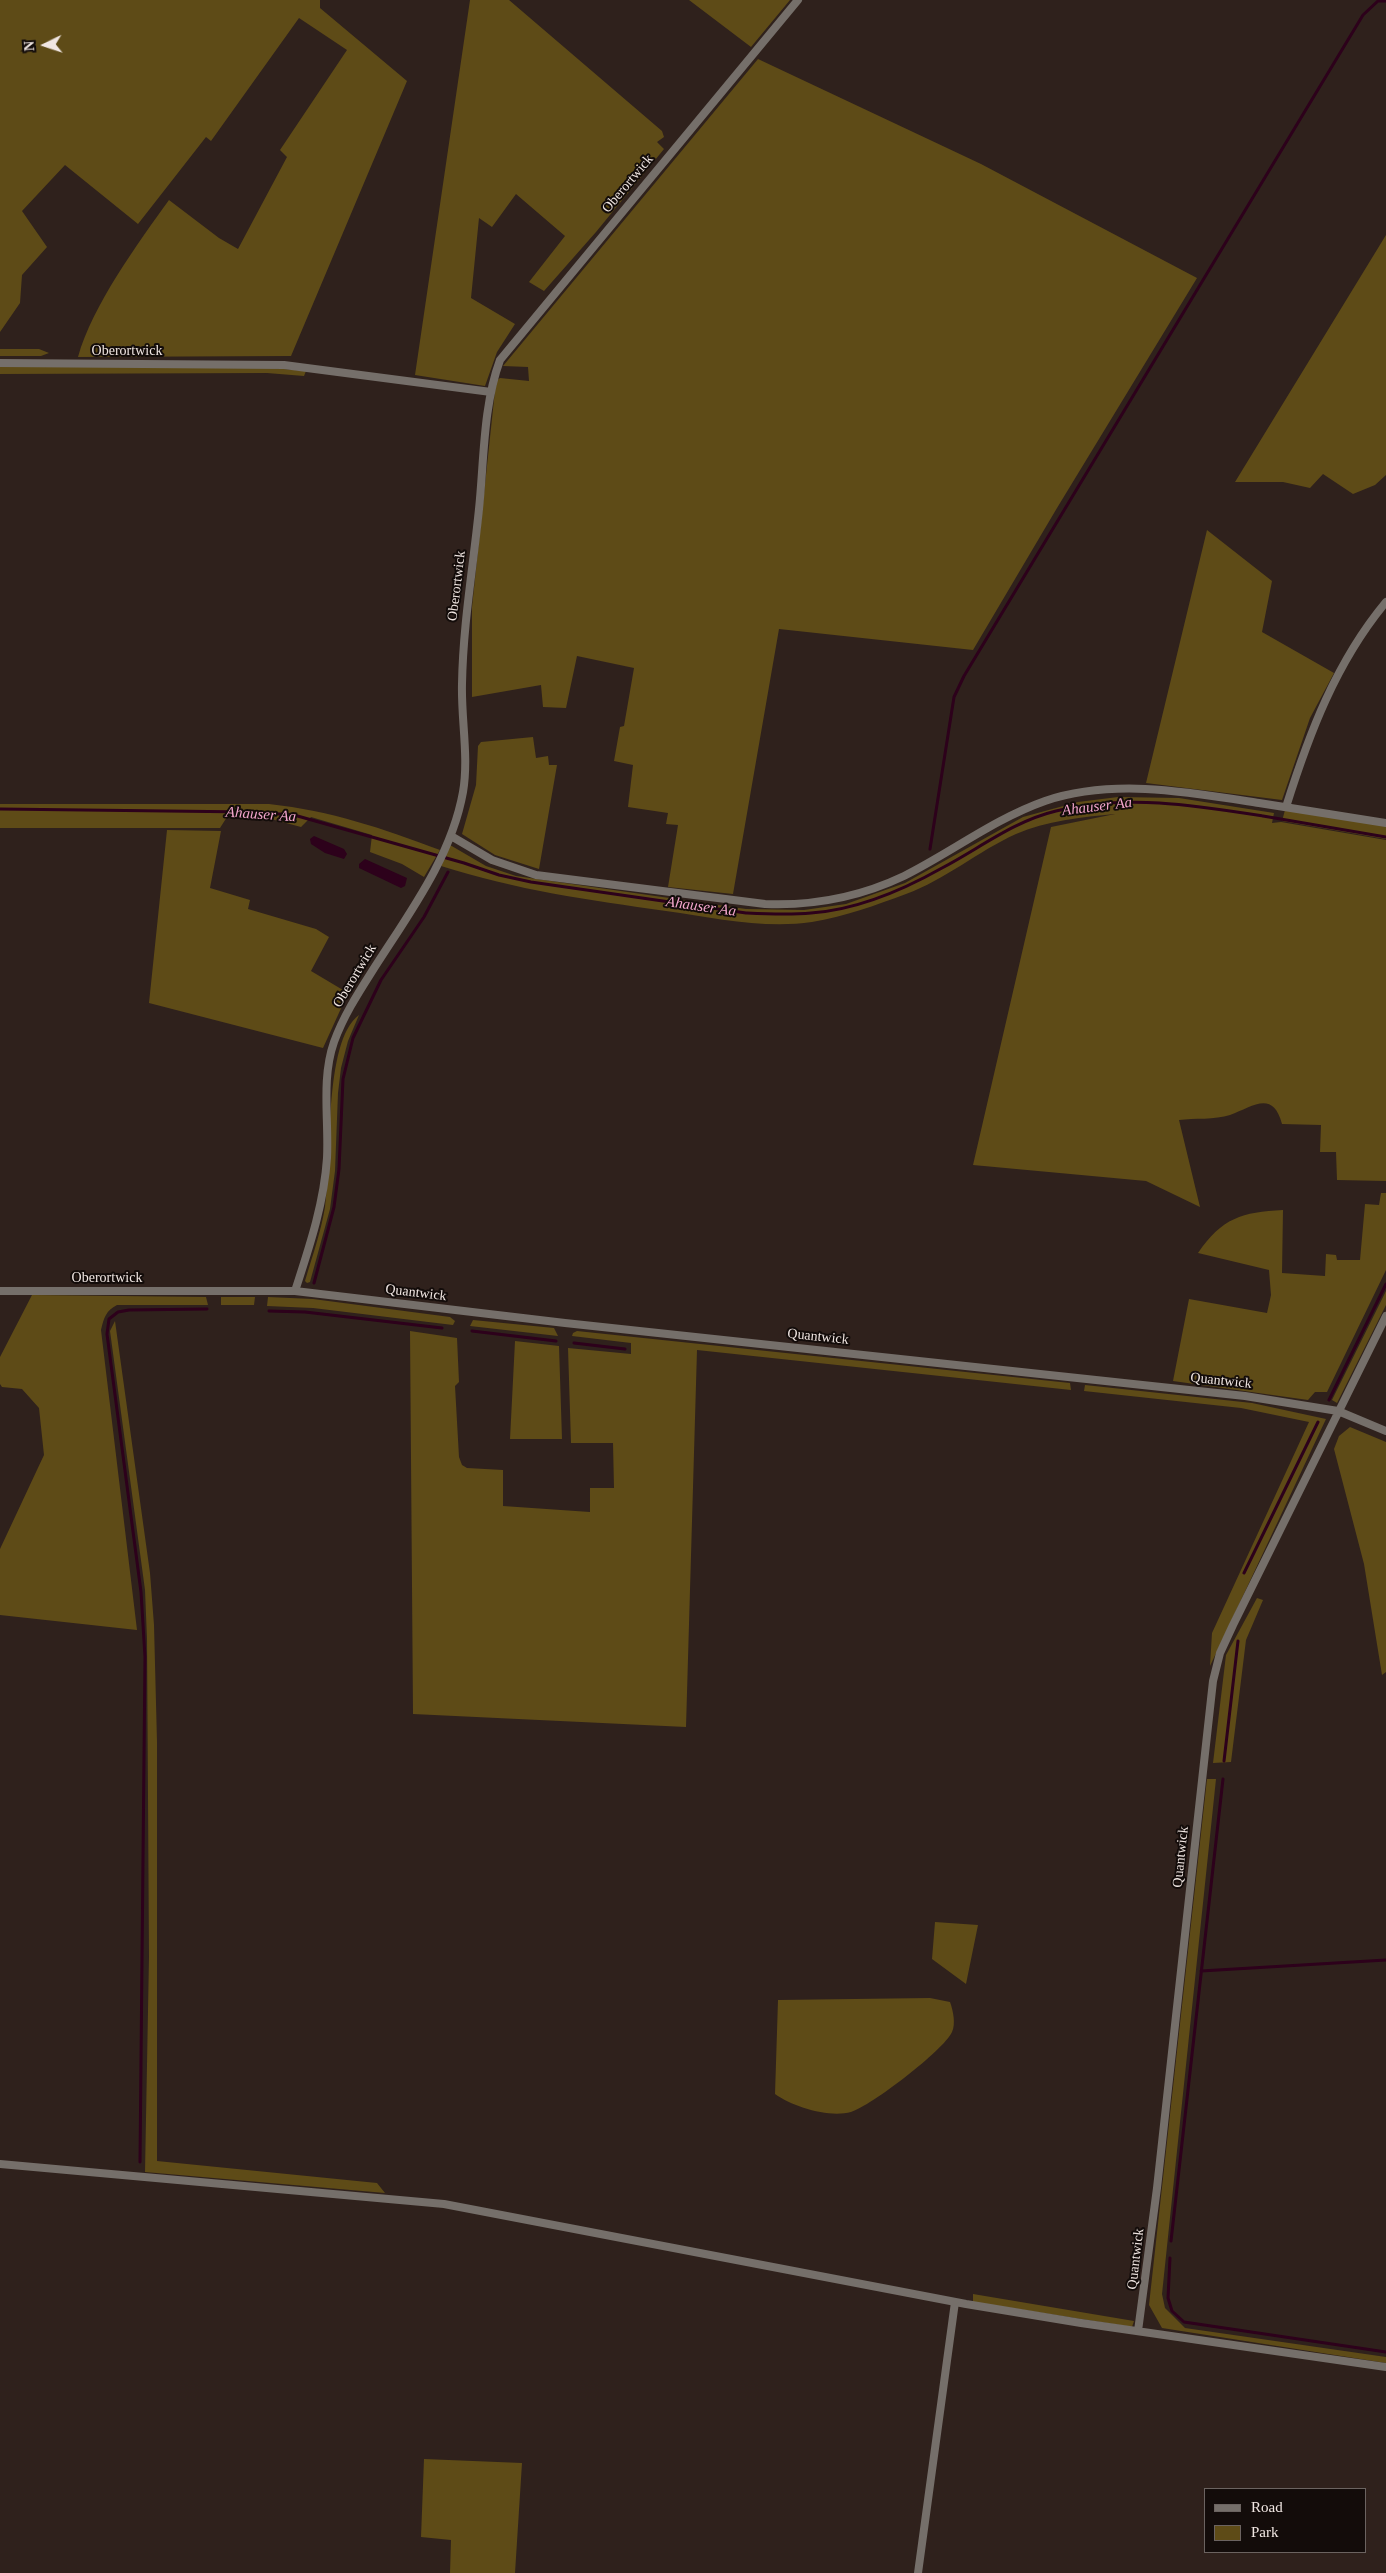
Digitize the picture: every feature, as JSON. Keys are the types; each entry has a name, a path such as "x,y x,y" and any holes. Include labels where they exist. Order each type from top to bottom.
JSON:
{"street":[{"name":"Oberortwick","path":"0,1291 295,1291 321,1203 327,1159 328,1071 333,1045 341,1025 356,998 437,866 451,836 464,789 462,688 465,620 491,392 498,366 506,351 798,0"},
{"name":"Oberortwick","path":"0,364 284,365 491,392"},
{"path":"1286,807 1306,747 1338,672 1362,631 1386,602"},
{"path":"451,836 492,860 536,875 765,904 789,905 837,899 878,887 905,875 999,821 1046,801 1068,795 1098,791 1160,789 1184,791 1386,823"},
{"name":"Quantwick","path":"295,1291 565,1323 1246,1396 1338,1412 1386,1431"},
{"name":"Quantwick","path":"1138,2331 1157,2188 1213,1681 1220,1653 1233,1625 1386,1316"},
{"path":"0,2164 444,2204 955,2302 1386,2367"},
{"path":"918,2573 955,2302"}],"green space":[{"path":"0,0 320,0 320,8 407,81 291,356 78,357 85,337 105,296 130,255 169,200 219,238 238,249 287,157 280,150 347,50 299,18 211,141 206,137 138,224 65,165 22,211 47,247 22,275 20,303 0,332"},
{"path":"470,0 509,0 662,131 664,137 657,142 664,149 596,232 544,291 529,282 565,236 516,194 492,227 479,218 471,298 515,324 497,352 485,386 415,375"},
{"path":"689,0 790,0 751,47"},
{"path":"758,59 981,164 1197,278 973,650 779,629 733,894 668,887 678,825 666,824 668,813 628,807 633,765 614,761 620,727 624,726 634,668 577,656 566,708 543,707 541,685 472,697 472,607 496,381 500,378 529,381 528,367 503,366"},
{"path":"1386,235 1386,475 1375,485 1353,494 1323,474 1310,488 1283,482 1235,482"},
{"path":"0,349 39,349 49,353 41,356 0,356"},
{"path":"0,367 262,367 306,371 304,376 267,373 0,374"},
{"path":"1207,530 1272,581 1262,632 1334,673 1310,718 1282,800 1146,783"},
{"path":"533,737 536,758 548,756 549,765 557,765 539,869 495,855 462,834 476,785 478,746 481,742"},
{"path":"1118,797 1179,798 1274,813 1272,823 1281,822 1386,840 1386,1181 1337,1180 1336,1152 1320,1152 1321,1125 1282,1124 1278,1113 1273,1107 1261,1103 1224,1117 1179,1120 1200,1207 1146,1181 973,1165 1051,827 1115,814 1064,820 1039,826 1002,841 934,881 906,894 836,917 794,924 739,922 581,898 497,882 441,866 450,845 486,866 516,876 746,909 804,910 846,904 905,883 1023,817 1078,802"},
{"path":"0,804 269,804 314,811 356,821 440,850 424,877 402,864 370,852 372,835 311,817 301,827 271,819 227,817 220,828 0,828"},
{"path":"1285,810 1386,825 1386,839 1282,821"},
{"path":"167,830 221,831 210,888 250,900 248,909 316,929 329,937 311,971 348,993 323,1048 149,1003"},
{"path":"359,1015 348,1041 341,1068 338,1093 335,1171 330,1209 310,1282 307,1283 305,1281 319,1235 325,1207 331,1104 339,1050 347,1029"},
{"path":"1381,1193 1386,1193 1386,1270 1327,1392 1315,1392 1308,1400 1173,1381 1189,1299 1267,1313 1271,1295 1269,1270 1198,1253 1216,1232 1234,1219 1244,1215 1283,1210 1282,1273 1325,1276 1326,1254 1336,1255 1337,1260 1360,1260 1365,1204 1379,1205"},
{"path":"1386,1291 1386,1305 1337,1403 1332,1400"},
{"path":"32,1295 206,1297 208,1305 117,1305 106,1315 101,1330 137,1630 0,1615 0,1549 44,1455 39,1408 22,1389 2,1387 0,1384 0,1357"},
{"path":"221,1297 255,1297 254,1305 221,1305"},
{"path":"268,1297 313,1299 450,1317 455,1321 453,1325 313,1308 267,1306"},
{"path":"473,1320 554,1328 558,1336 470,1326"},
{"path":"115,1321 150,1573 154,1625 157,1742 157,2161 377,2183 385,2193 145,2172 149,1957 147,1639 145,1590 110,1331"},
{"path":"410,1331 457,1338 459,1382 455,1386 459,1457 462,1465 467,1468 503,1470 503,1506 590,1512 590,1488 614,1488 613,1443 571,1443 568,1348 631,1354 631,1343 572,1336 577,1331 1070,1383 1071,1390 697,1350 686,1727 413,1714"},
{"path":"515,1341 559,1346 562,1439 510,1439"},
{"path":"1085,1385 1252,1403 1326,1419 1210,1666 1212,1633 1309,1422 1241,1408 1084,1391"},
{"path":"1350,1427 1386,1442 1386,1672 1382,1675 1364,1564 1334,1449 1339,1436"},
{"path":"1257,1598 1263,1600 1246,1640 1231,1762 1213,1763 1226,1655"},
{"path":"1207,1779 1216,1779 1162,2294 1165,2308 1185,2328 1386,2357 1386,2363 1162,2328 1149,2305"},
{"path":"935,1922 978,1925 966,1984 932,1959"},
{"path":"930,1998 950,2002 954,2021 952,2032 922,2064 874,2100 851,2112 832,2114 801,2107 775,2094 778,2000"},
{"path":"973,2294 1134,2321 1132,2327 973,2302"},
{"path":"424,2459 522,2463 515,2573 450,2573 451,2540 421,2537"}],"shaded area":[{"path":"314,836 344,849 347,854 344,859 325,853 311,844 310,839"},
{"path":"365,859 407,878 405,886 401,888 359,868 359,864"}],"waterway":[{"path":"930,849 954,697 964,676 1363,15 1378,1 1386,1"},
{"name":"Ahauser Aa","path":"0,809 250,812 294,815 464,863 499,875 531,882 746,913 770,914 803,914 828,911 879,898 927,876 1026,821 1056,811 1082,806 1134,802 1186,805 1386,837"},
{"path":"314,1283 334,1207 339,1169 343,1079 353,1038 381,980 424,917 448,872"},
{"path":"1329,1400 1386,1284"},
{"path":"140,2162 145,1657 141,1592 107,1334 109,1319 118,1312 129,1310 207,1309"},
{"path":"269,1311 305,1312 442,1328"},
{"path":"472,1331 556,1341"},
{"path":"574,1343 625,1349"},
{"path":"1244,1573 1318,1422"},
{"path":"1224,1761 1238,1641"},
{"path":"1171,2241 1223,1779"},
{"path":"1201,1971 1386,1960"},
{"path":"1170,2258 1168,2298 1172,2311 1184,2322 1386,2352"}]}
